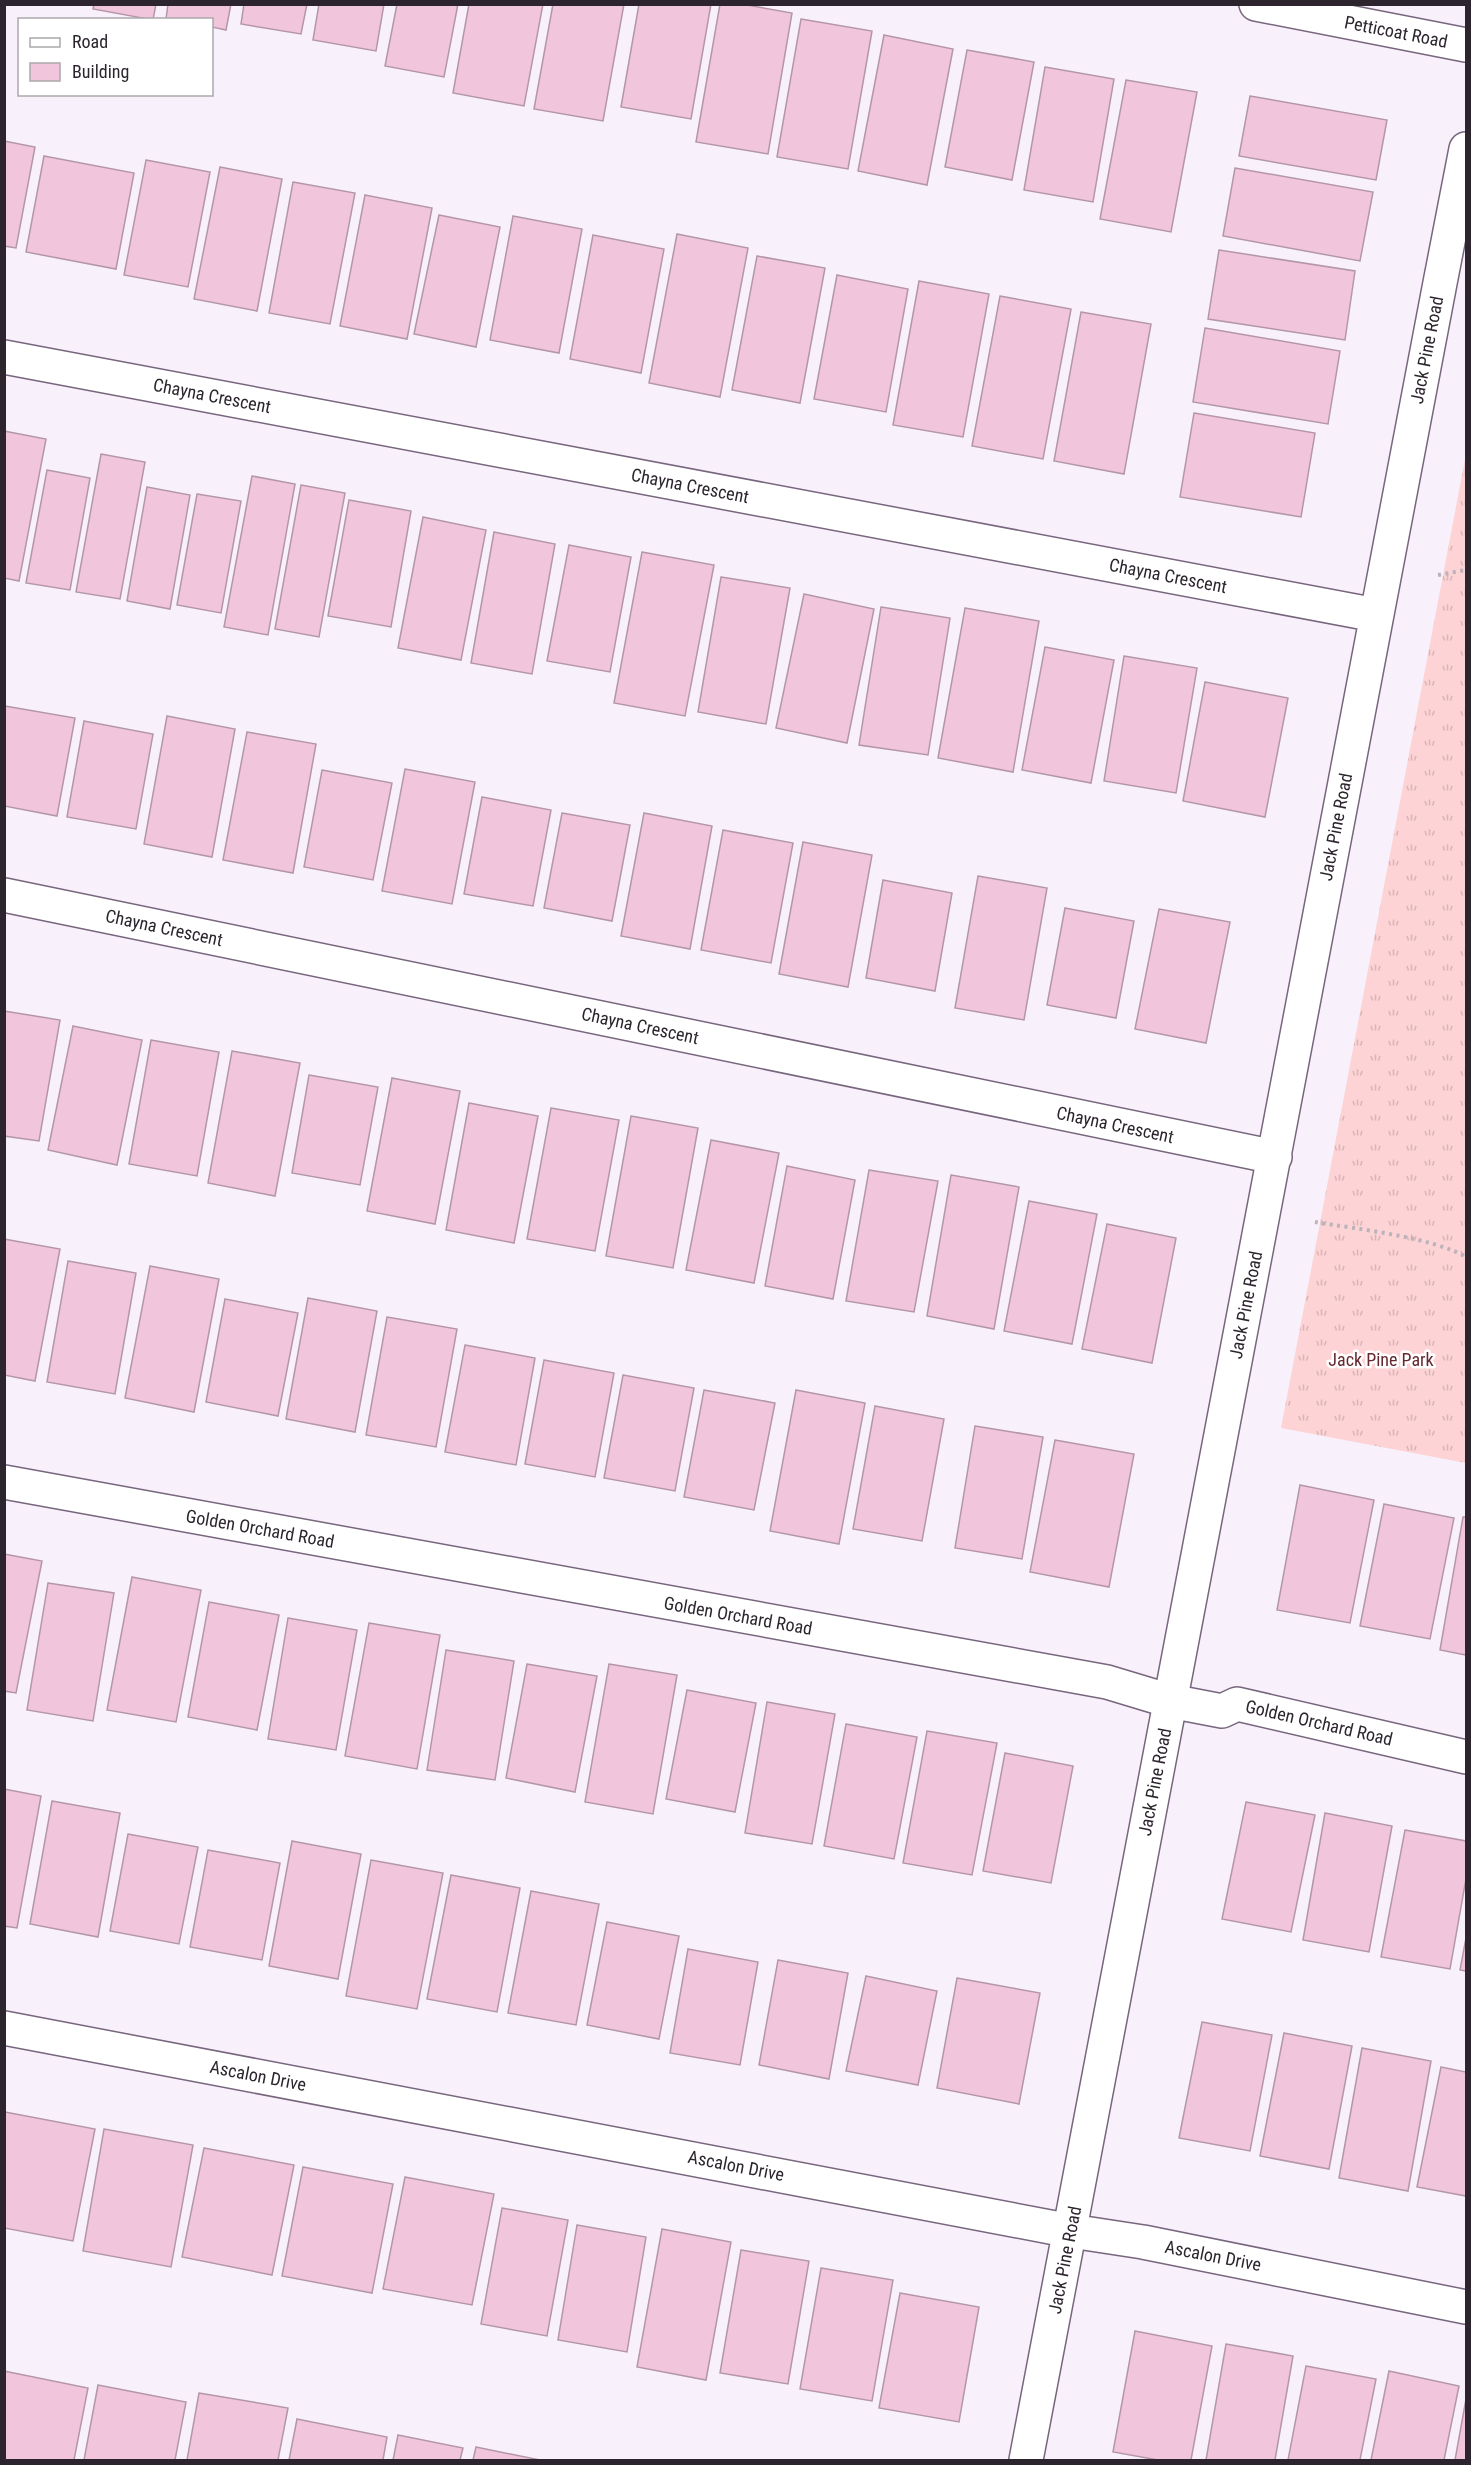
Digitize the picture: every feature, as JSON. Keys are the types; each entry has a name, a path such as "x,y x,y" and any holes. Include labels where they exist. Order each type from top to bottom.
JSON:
{"street":[{"name":"Petticoat Road","path":"1256,4 1467,45"},
{"name":"Jack Pine Road","path":"1026,2460 1376,615 1467,150"},
{"name":"Chayna Crescent","path":"4,357 1376,615"},
{"name":"Chayna Crescent","path":"4,895 1275,1156"},
{"name":"Golden Orchard Road","path":"4,1482 1107,1682 1170,1701 1222,1711 1237,1704 1467,1757"},
{"name":"Ascalon Drive","path":"4,2028 1071,2231 1143,2242 1467,2307"}],"path":[{"path":"1438,575 1467,570"},
{"path":"1314,1222 1416,1240 1459,1252 1467,1257"}],"green space":[{"name":"Jack Pine Park","path":"1466,454 1466,1463 1281,1428"}],"building":[{"path":"94,4 156,4 153,18 93,9"},
{"path":"168,4 231,4 226,30 213,27 213,18 166,18"},
{"path":"244,4 307,4 301,34 241,24"},
{"path":"319,4 384,4 376,51 313,40"},
{"path":"397,4 458,4 444,77 385,66"},
{"path":"469,4 543,4 524,106 453,93"},
{"path":"553,4 624,4 603,121 534,109"},
{"path":"639,4 711,4 691,119 621,107"},
{"path":"720,4 741,4 792,13 768,154 696,142"},
{"path":"801,19 872,31 848,169 777,157"},
{"path":"884,35 953,49 927,185 858,171"},
{"path":"967,50 1034,62 1012,180 945,167"},
{"path":"1045,67 1114,79 1093,202 1024,190"},
{"path":"1126,80 1197,92 1171,232 1100,219"},
{"path":"1250,96 1387,120 1376,180 1239,156"},
{"path":"4,141 35,147 16,248 4,246"},
{"path":"44,156 134,173 116,269 26,252"},
{"path":"146,160 210,172 188,287 124,275"},
{"path":"220,167 282,179 257,311 194,299"},
{"path":"1235,168 1373,192 1360,261 1223,236"},
{"path":"293,182 355,193 330,324 269,313"},
{"path":"365,195 432,208 407,339 340,326"},
{"path":"439,215 500,227 476,347 414,334"},
{"path":"513,216 582,229 559,353 490,340"},
{"path":"677,234 748,248 720,397 649,383"},
{"path":"593,235 664,249 641,373 570,359"},
{"path":"1219,250 1355,271 1345,340 1208,319"},
{"path":"757,256 825,268 800,403 732,390"},
{"path":"837,275 908,289 886,412 814,399"},
{"path":"919,281 989,294 963,437 893,425"},
{"path":"1000,296 1071,309 1043,459 972,446"},
{"path":"1081,312 1151,324 1124,474 1054,461"},
{"path":"1205,328 1340,351 1328,424 1193,402"},
{"path":"1194,413 1315,433 1301,517 1180,497"},
{"path":"4,431 46,439 19,581 4,578"},
{"path":"101,454 145,462 120,599 76,592"},
{"path":"47,470 90,478 70,590 26,583"},
{"path":"252,476 295,484 268,635 224,627"},
{"path":"301,485 345,493 319,637 275,629"},
{"path":"147,487 190,495 170,609 127,601"},
{"path":"197,494 241,501 221,613 177,605"},
{"path":"349,500 411,511 391,627 328,616"},
{"path":"423,517 486,530 461,660 398,648"},
{"path":"494,532 555,544 532,674 471,663"},
{"path":"569,545 631,557 610,672 547,661"},
{"path":"642,552 714,565 685,716 614,703"},
{"path":"721,577 790,588 766,724 698,712"},
{"path":"804,594 874,609 847,743 776,728"},
{"path":"881,607 950,618 928,755 859,745"},
{"path":"965,608 1039,621 1013,772 938,758"},
{"path":"1045,647 1114,660 1091,783 1022,770"},
{"path":"1124,656 1197,668 1176,793 1104,781"},
{"path":"1205,682 1288,698 1265,817 1183,801"},
{"path":"5,706 75,718 57,816 4,806"},
{"path":"167,716 235,729 212,857 144,844"},
{"path":"84,721 153,734 136,829 67,817"},
{"path":"247,732 316,744 293,873 223,860"},
{"path":"405,769 475,782 452,904 382,891"},
{"path":"322,770 392,783 373,880 304,867"},
{"path":"482,797 551,810 533,906 464,894"},
{"path":"562,813 630,825 612,921 544,908"},
{"path":"644,813 712,826 690,949 621,936"},
{"path":"723,830 793,843 771,963 701,950"},
{"path":"803,842 872,855 848,987 779,974"},
{"path":"978,876 1047,888 1024,1020 955,1008"},
{"path":"883,880 952,893 935,991 866,978"},
{"path":"1065,908 1134,921 1116,1018 1047,1005"},
{"path":"1159,909 1230,922 1206,1043 1135,1029"},
{"path":"4,1011 60,1020 39,1141 4,1136"},
{"path":"73,1026 142,1040 117,1165 48,1150"},
{"path":"151,1040 219,1052 197,1176 129,1164"},
{"path":"232,1051 300,1063 275,1196 208,1183"},
{"path":"309,1075 378,1087 360,1185 292,1173"},
{"path":"392,1078 460,1091 435,1224 367,1211"},
{"path":"469,1103 538,1116 514,1243 446,1230"},
{"path":"551,1108 619,1120 595,1251 527,1239"},
{"path":"631,1116 698,1128 673,1268 606,1256"},
{"path":"711,1140 779,1153 754,1283 686,1270"},
{"path":"787,1166 855,1180 833,1299 765,1286"},
{"path":"869,1170 938,1181 914,1312 846,1301"},
{"path":"951,1175 1019,1187 994,1329 927,1316"},
{"path":"1029,1201 1097,1214 1072,1344 1004,1331"},
{"path":"1107,1224 1176,1238 1152,1363 1082,1349"},
{"path":"4,1239 60,1249 35,1381 4,1375"},
{"path":"68,1261 136,1273 115,1394 47,1382"},
{"path":"150,1266 219,1279 194,1412 125,1398"},
{"path":"308,1298 377,1311 355,1432 286,1419"},
{"path":"225,1299 298,1313 278,1416 206,1402"},
{"path":"387,1317 457,1329 436,1447 366,1435"},
{"path":"465,1345 535,1358 516,1465 445,1452"},
{"path":"544,1360 614,1373 595,1477 525,1464"},
{"path":"623,1375 694,1388 675,1491 604,1478"},
{"path":"704,1390 775,1403 754,1510 684,1497"},
{"path":"796,1390 865,1403 839,1544 770,1531"},
{"path":"875,1406 944,1419 922,1541 853,1529"},
{"path":"975,1426 1043,1437 1022,1559 955,1548"},
{"path":"1055,1440 1134,1454 1109,1587 1030,1572"},
{"path":"1300,1485 1374,1500 1350,1623 1277,1610"},
{"path":"1384,1504 1454,1518 1430,1639 1360,1626"},
{"path":"1463,1517 1466,1517 1466,1655 1440,1650"},
{"path":"4,1554 42,1561 16,1693 4,1691"},
{"path":"132,1577 201,1590 176,1722 107,1710"},
{"path":"48,1583 114,1593 93,1721 27,1710"},
{"path":"209,1602 279,1615 257,1730 188,1717"},
{"path":"288,1618 357,1630 336,1750 268,1739"},
{"path":"369,1623 440,1635 417,1769 345,1756"},
{"path":"446,1650 514,1661 495,1780 427,1770"},
{"path":"527,1664 597,1676 575,1792 506,1778"},
{"path":"609,1664 677,1675 653,1814 585,1802"},
{"path":"687,1690 756,1703 735,1812 666,1799"},
{"path":"767,1702 835,1714 812,1844 745,1833"},
{"path":"846,1724 917,1737 894,1859 824,1846"},
{"path":"927,1731 997,1743 972,1875 903,1863"},
{"path":"1005,1753 1073,1766 1051,1883 983,1871"},
{"path":"4,1789 41,1796 17,1928 4,1926"},
{"path":"52,1801 120,1813 98,1937 30,1924"},
{"path":"1246,1802 1315,1815 1291,1932 1222,1919"},
{"path":"1325,1813 1392,1826 1369,1952 1303,1940"},
{"path":"1405,1830 1466,1841 1466,1879 1450,1969 1381,1957"},
{"path":"128,1834 198,1847 179,1944 110,1931"},
{"path":"292,1841 361,1854 338,1979 269,1966"},
{"path":"208,1850 280,1863 262,1960 190,1947"},
{"path":"371,1860 443,1873 417,2009 346,1996"},
{"path":"451,1875 520,1888 497,2012 427,1999"},
{"path":"531,1891 599,1904 576,2025 508,2013"},
{"path":"607,1922 679,1936 659,2039 587,2025"},
{"path":"1466,1938 1466,1971 1460,1970"},
{"path":"688,1949 758,1962 740,2065 670,2053"},
{"path":"778,1960 848,1973 829,2079 759,2065"},
{"path":"866,1976 937,1991 918,2085 846,2071"},
{"path":"957,1978 1040,1993 1019,2104 937,2088"},
{"path":"1202,2022 1272,2035 1250,2151 1179,2138"},
{"path":"1284,2033 1352,2046 1329,2169 1260,2156"},
{"path":"1362,2048 1431,2061 1408,2191 1339,2178"},
{"path":"1441,2067 1466,2072 1466,2196 1417,2187"},
{"path":"5,2112 95,2129 73,2241 4,2228"},
{"path":"104,2129 193,2145 171,2267 83,2251"},
{"path":"204,2148 294,2165 272,2275 182,2257"},
{"path":"303,2167 393,2184 372,2293 282,2276"},
{"path":"405,2177 494,2194 472,2305 383,2289"},
{"path":"502,2208 568,2220 547,2336 481,2324"},
{"path":"577,2225 646,2237 627,2352 558,2340"},
{"path":"662,2229 731,2242 706,2380 637,2367"},
{"path":"741,2250 809,2261 788,2384 720,2373"},
{"path":"821,2268 893,2280 872,2401 800,2389"},
{"path":"900,2293 979,2307 959,2422 879,2408"},
{"path":"1135,2331 1212,2346 1191,2460 1158,2460 1113,2452"},
{"path":"1226,2344 1293,2356 1275,2460 1206,2460"},
{"path":"1306,2366 1376,2379 1360,2460 1288,2460"},
{"path":"4,2371 88,2388 74,2460 4,2460"},
{"path":"1389,2371 1459,2386 1444,2460 1371,2460"},
{"path":"98,2385 186,2402 175,2460 84,2460"},
{"path":"199,2393 288,2408 278,2460 187,2460"},
{"path":"1466,2399 1466,2460 1455,2460"},
{"path":"297,2419 387,2437 383,2460 289,2460"},
{"path":"398,2435 463,2448 460,2460 393,2460"},
{"path":"476,2447 540,2460 473,2460"}]}
